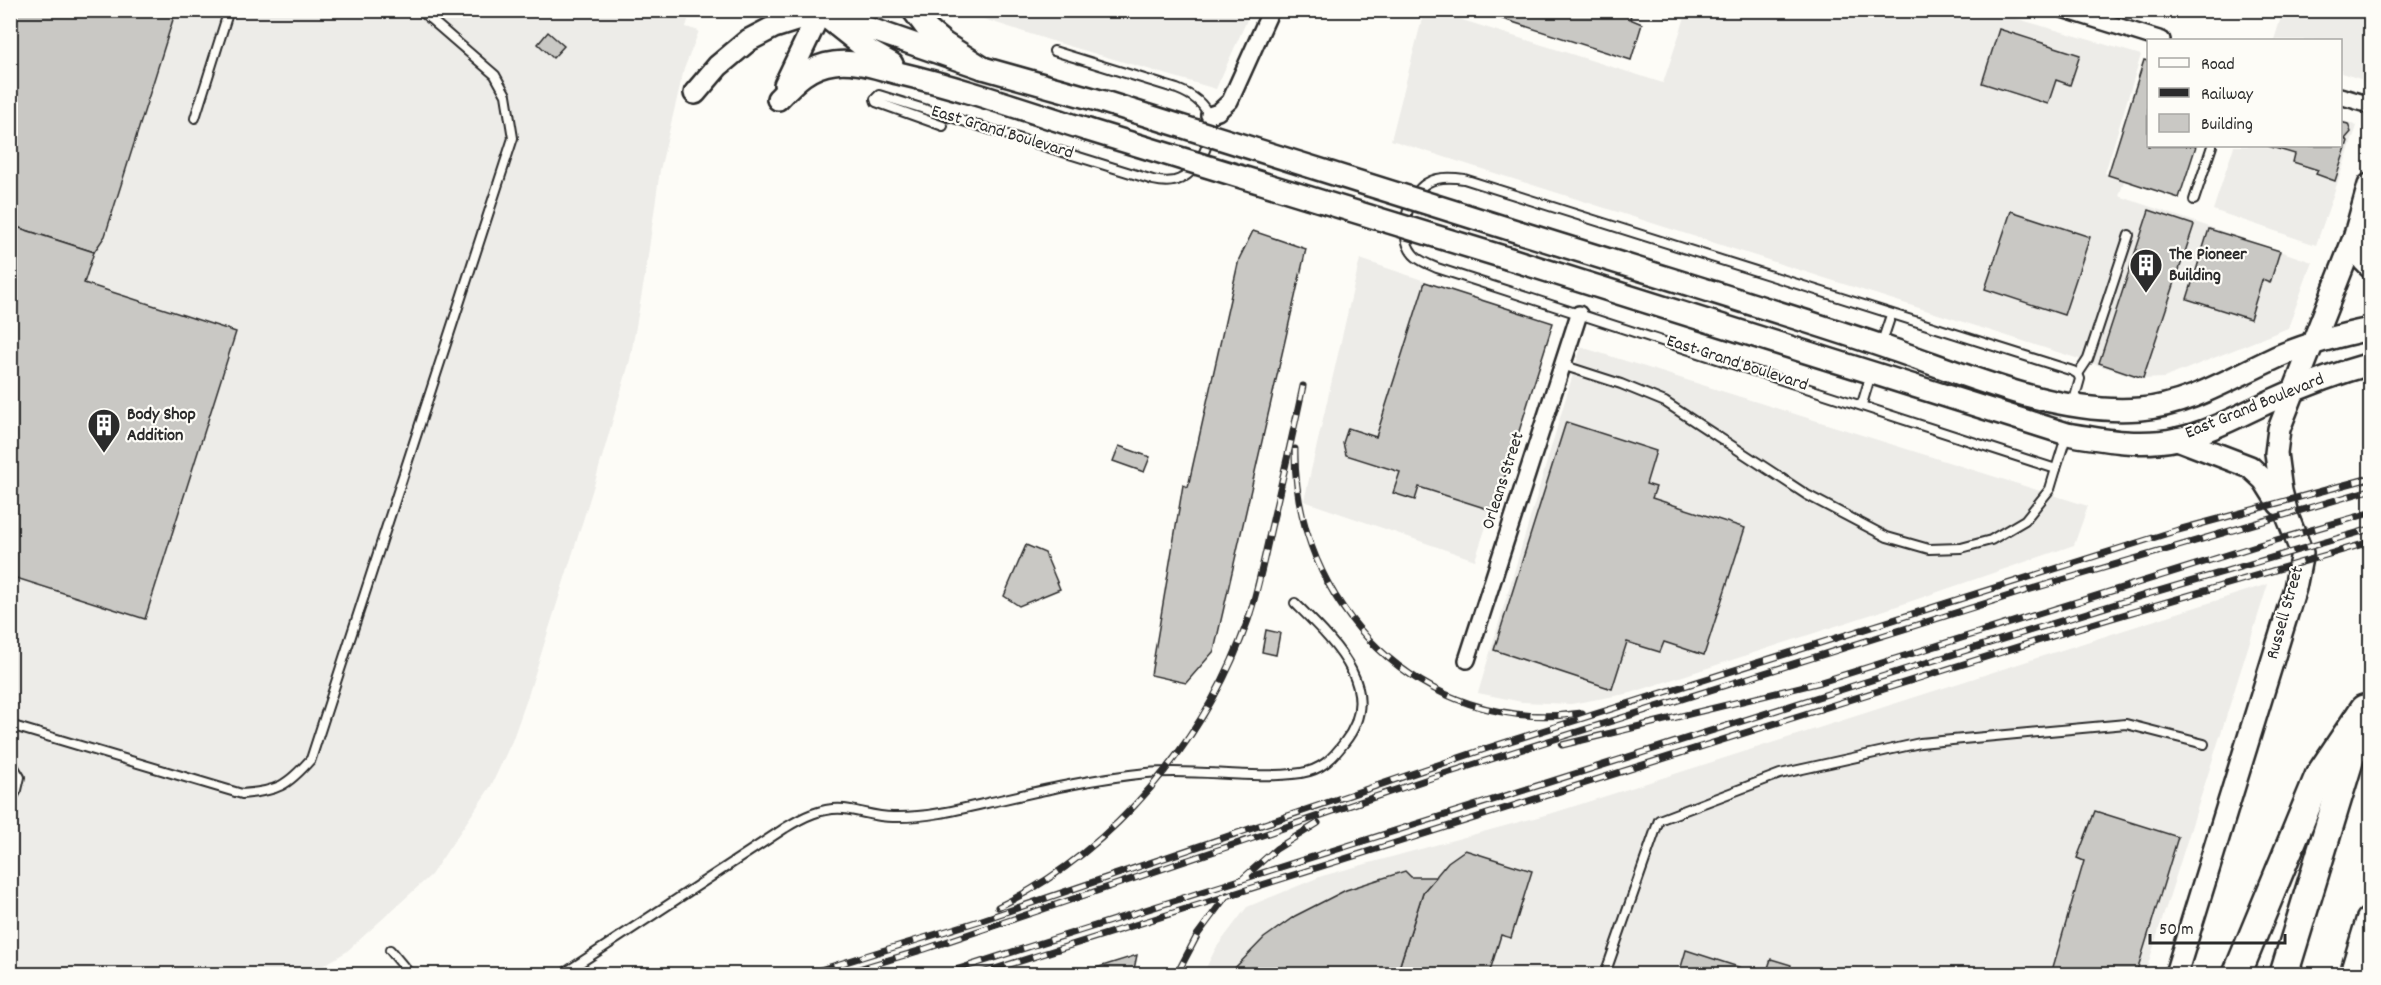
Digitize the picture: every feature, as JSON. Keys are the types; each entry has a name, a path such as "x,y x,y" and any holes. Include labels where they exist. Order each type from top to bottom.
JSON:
{"highway":[{"path":"2237,975 2319,776 2367,701"},
{"path":"2284,975 2367,701"},
{"path":"2354,975 2370,921"}],"main road":[{"name":"East Grand Boulevard","path":"913,10 928,30 945,44 983,68 1104,102 1519,232 1881,346 2045,401 2103,410 2142,409 2174,403 2206,391 2286,353 2370,329"},
{"path":"695,93 718,66 749,40 774,27 821,11 983,68"},
{"path":"821,11 869,51 890,63 932,81"},
{"path":"821,11 778,99 800,75 834,63 855,62 932,81"},
{"name":"East Grand Boulevard","path":"932,81 2067,434 2131,442 2177,439 2202,432 2295,390 2370,364"},
{"name":"Russell Street","path":"2176,975 2295,588 2302,553 2288,518 2277,463 2279,429 2313,345 2370,182"},
{"path":"2350,241 2370,267"},
{"path":"1872,373 1881,346"},
{"path":"2067,434 2072,406"},
{"path":"2177,439 2250,467 2264,480 2288,518"}],"street":[{"path":"1209,115 1218,112 1230,101 1271,10"},
{"path":"2065,10 2159,39"},
{"path":"2342,97 2370,105"},
{"name":"Orleans Street","path":"1467,660 1579,314"}],"lane":[{"path":"195,118 229,10"},
{"path":"10,725 242,794 268,792 294,778 311,759 513,138 506,95 495,75 420,10"},
{"path":"1054,51 1186,92 1201,103 1209,115"},
{"name":"East Grand Boulevard","path":"943,126 876,102 875,99 879,95 1161,182 1179,180 1194,168 1208,138 1209,115"},
{"path":"2194,200 2212,147"},
{"name":"East Grand Boulevard","path":"2056,469 1862,404 1437,268 1416,257 1408,246 1405,231 1408,213 1425,184 1439,179 1464,179 2078,374"},
{"path":"2072,406 2080,379 2078,374 2088,359 2129,234"},
{"path":"1881,346 1891,315"},
{"path":"1562,365 1621,384 1665,402 1807,495 1887,537 1929,549 1961,548 1991,540 2025,520 2050,489 2067,434"},
{"path":"1862,404 1872,373"},
{"path":"563,975 785,828 818,811 845,810 873,816 908,817 955,811 1094,780 1146,773 1242,775 1300,773 1325,764 1356,725 1361,707 1359,690 1354,672 1326,634 1295,603"},
{"path":"1605,975 1659,820 1780,774 1920,743 2126,724 2204,744"},
{"path":"10,761 20,777 17,790 10,802"},
{"path":"390,950 410,975"}],"shaded area":[{"path":"691,10 686,27 699,31 684,69 660,170 630,360 595,482 512,741 491,786 431,875 346,952 309,974 11,974 10,11"},
{"path":"959,11 1251,11 1216,89"},
{"path":"1424,11 1434,11 1663,83 1687,11 1991,11 2141,55 2105,173 2124,181 2119,196 2312,262 2288,328 2164,378 2142,379 1391,140"},
{"path":"2283,11 2370,11 2370,82 2342,73 2342,39 2274,39"},
{"path":"2342,120 2357,126 2316,245 2213,210 2234,147 2342,147"},
{"path":"1360,259 1553,324 1475,560 1304,501"},
{"path":"1581,347 2088,506 2074,545 1631,693 1571,704 1522,702 1478,693"},
{"path":"2268,584 2145,974 1203,974 1216,948 1247,907 1322,876 1556,812"}],"building":[{"path":"10,10 176,10 105,236 94,252 10,225"},
{"path":"1475,10 1632,10 1630,19 1642,24 1631,60"},
{"path":"2313,10 2330,10 2329,16"},
{"path":"1999,29 2080,55 2070,85 2056,80 2048,104 1982,83"},
{"path":"548,32 564,46 553,58 538,44"},
{"path":"2144,60 2147,61 2147,147 2196,147 2179,198 2108,175"},
{"path":"2342,122 2348,124 2351,132 2345,139 2348,141 2335,181 2316,174 2318,170 2293,162 2295,154 2271,147 2342,147"},
{"name":"The Pioneer Building","path":"2149,210 2194,225 2143,378 2099,363"},
{"path":"2011,211 2090,237 2064,315 1985,289"},
{"name":"Body Shop Addition","path":"10,225 94,252 84,283 236,332 145,619 10,576"},
{"path":"2209,229 2280,251 2270,283 2262,280 2250,319 2187,299"},
{"path":"1253,231 1306,249 1214,651 1186,683 1151,675 1183,485 1188,487 1239,259"},
{"path":"1425,282 1553,323 1494,511 1419,487 1415,500 1393,493 1400,472 1346,455 1343,443 1348,428 1376,437"},
{"path":"1566,422 1656,451 1646,484 1656,487 1652,498 1745,528 1704,655 1664,642 1660,652 1627,642 1612,689 1494,650"},
{"path":"1119,446 1150,457 1144,472 1113,461"},
{"path":"1026,545 1045,553 1060,589 1019,606 1004,596"},
{"path":"1266,630 1280,633 1276,655 1262,652"},
{"path":"2095,811 2178,837 2136,974 2051,974 2084,861 2077,858"},
{"path":"1465,850 1532,871 1511,938 1501,935 1489,974 1397,974 1423,892 1448,862"},
{"path":"1405,871 1411,877 1436,877 1423,892 1397,974 1229,974 1264,938 1295,916 1346,890"},
{"path":"1686,950 1760,974 1679,974"},
{"path":"1137,955 1133,974 1077,974"},
{"path":"1771,959 1791,965 1789,974 1766,974"}],"railway":[{"path":"998,907 1040,884 1080,856 1117,824 1181,749 1207,708 1230,665 1252,609 1303,386"},
{"path":"1295,449 1300,506 1316,559 1343,607 1378,648 1420,681 1469,704 1524,715 1582,713"},
{"path":"807,974 979,921 1488,748 2178,530 2370,478"},
{"path":"842,974 925,949 1431,778 2028,590 2370,490"},
{"path":"1562,745 1821,682 2259,545 2370,513"},
{"path":"943,974 1919,665 2148,594 2370,529"},
{"path":"979,974 2075,629 2370,542"},
{"path":"1241,880 1276,849 1318,823"},
{"path":"1177,974 1198,934 1227,895"}],"place":[{"name":"The Pioneer Building","path":"2146,294"},
{"name":"Body Shop Addition","path":"104,454"}]}
